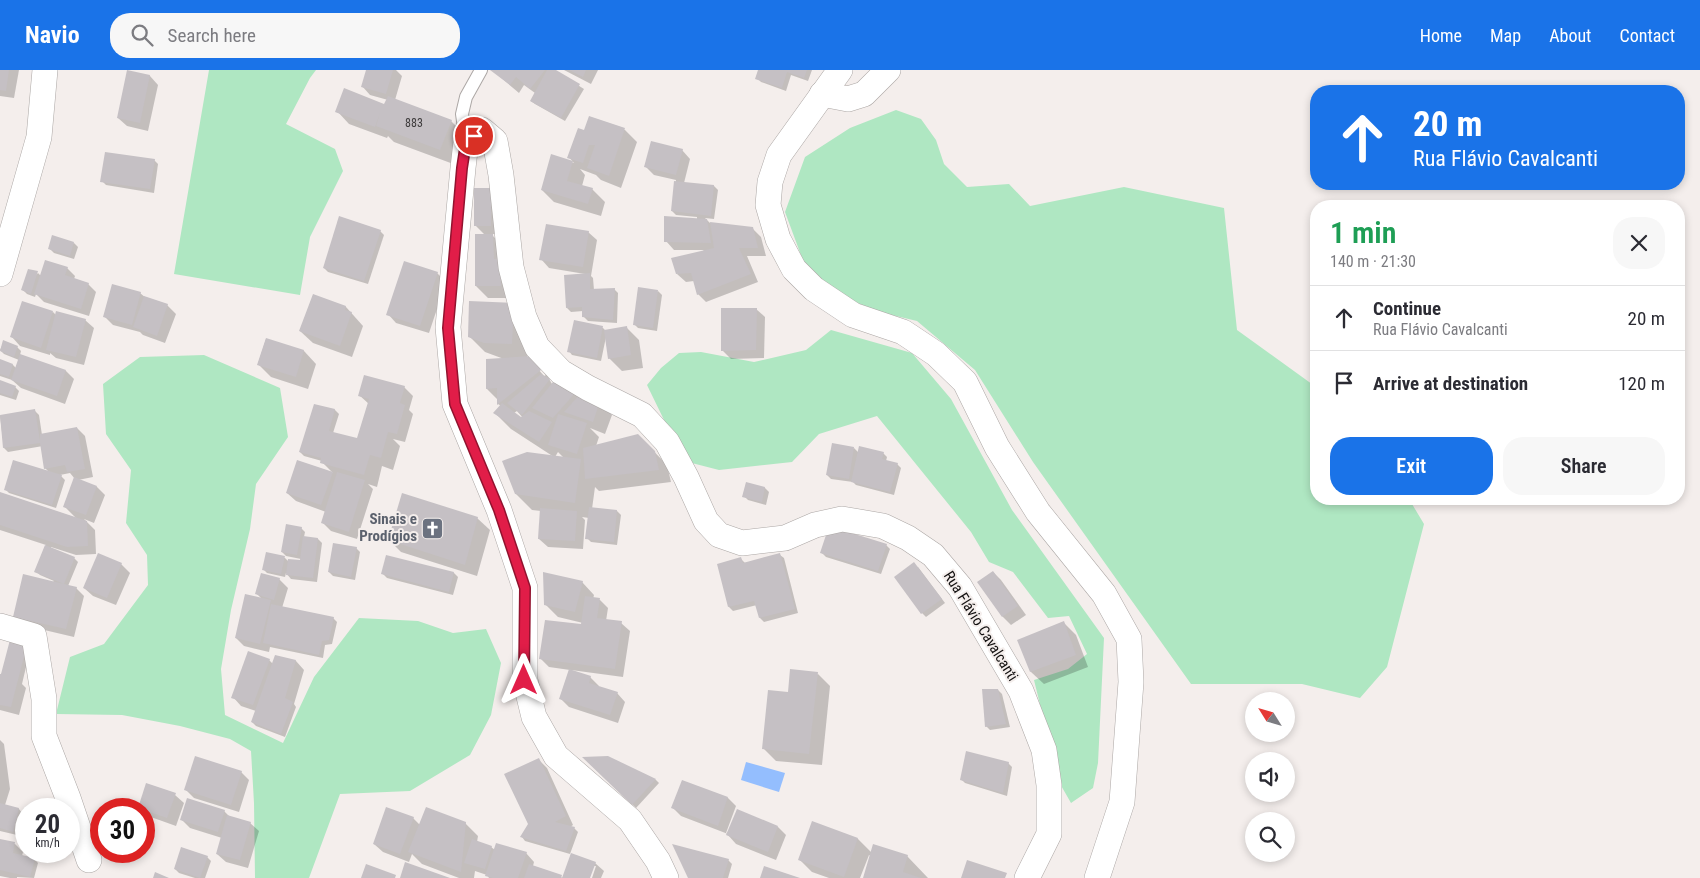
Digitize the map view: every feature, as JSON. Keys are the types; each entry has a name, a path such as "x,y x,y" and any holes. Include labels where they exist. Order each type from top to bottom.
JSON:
{"street":[{"path":"0,274 39,137 45,70"},
{"path":"840,70 779,155 770,182 768,205 778,239 794,269 814,289 853,315 903,332 936,354 965,382 997,447 1033,504 1104,594 1129,639 1131,682 1122,802 1097,878"},
{"path":"822,94 848,100 864,94 888,70"},
{"name":"Rua Flávio Cavalcanti","path":"466,142 482,130 495,141 501,175 511,267 524,317 538,347 560,372 642,415 667,442 686,477 706,521 719,535 742,543 785,538 815,524 842,519 883,526 908,538 934,555 960,588 1021,691 1044,750 1049,785 1049,834 1027,878"},
{"path":"466,142 448,328 455,404 499,510 525,588 524,680 534,717 556,756 630,820 658,861 666,878"},
{"path":"0,626 34,636 44,699 44,736 89,860"}],"lane":[{"path":"466,142 462,114 466,97 480,70"}],"green space":[{"path":"209,70 316,70 286,124 335,149 343,171 310,237 300,295 174,274"},
{"path":"896,110 921,119 936,140 944,164 967,187 1009,184 1030,206 1124,187 1224,208 1237,330 1310,383 1310,505 1413,505 1424,524 1387,667 1360,698 1302,684 1191,684 1033,462 975,370 917,321 875,311 834,292 805,266 785,212 805,157 850,128"},
{"path":"831,330 912,353 951,399 1012,510 1104,638 1098,763 1093,788 1071,803 1059,782 1034,680 1068,669 1087,654 1069,616 1048,618 1013,572 989,562 971,532 877,416 819,434 792,462 719,470 684,461 647,385 661,368 679,353 701,352 754,362 806,350"},
{"path":"204,355 280,388 288,437 256,484 250,529 231,610 221,669 225,715 283,743 314,677 359,618 418,621 453,633 486,629 501,663 491,715 470,755 410,791 340,794 309,878 255,878 251,751 230,739 180,726 122,715 56,714 70,657 104,644 148,585 147,555 126,523 131,470 106,434 103,384 140,357"}],"water":[{"path":"746,762 785,773 779,792 741,780"}],"building":[{"path":"0,70 9,70 6,91 0,90"},
{"path":"127,70 150,75 140,123 117,118"},
{"path":"366,70 393,70 386,94 361,87"},
{"path":"490,70 545,70 530,89 516,77 510,85"},
{"path":"547,70 556,70 580,84 561,118 530,101"},
{"path":"569,70 586,70 583,77"},
{"path":"758,70 807,70 804,78 787,72 782,88 755,79"},
{"path":"344,88 384,104 388,96 452,120 440,150 376,126 380,113 375,127 335,112"},
{"path":"589,116 625,128 609,176 587,168 595,145 589,145 583,163 567,158 578,128 584,130"},
{"path":"651,141 683,149 676,175 644,167"},
{"path":"105,152 155,159 150,189 100,182"},
{"path":"551,154 573,161 567,181 593,188 588,204 541,190"},
{"path":"674,181 714,185 711,216 671,211"},
{"path":"474,188 491,188 491,226 474,226"},
{"path":"339,216 381,230 364,281 323,268"},
{"path":"664,216 707,219 711,243 664,242"},
{"path":"710,222 753,227 758,248 739,248 751,274 697,295 691,273 676,274 671,258 714,248"},
{"path":"546,224 589,231 583,267 539,260"},
{"path":"475,234 493,234 494,259 500,259 501,286 475,286"},
{"path":"52,235 74,242 70,256 48,249"},
{"path":"45,260 68,267 65,275 89,283 81,309 34,294"},
{"path":"404,261 438,272 420,326 386,315"},
{"path":"28,269 38,271 31,294 21,290"},
{"path":"590,273 590,289 615,288 613,320 582,317 582,307 566,308 564,275"},
{"path":"112,284 141,292 132,325 103,317"},
{"path":"638,287 658,290 653,328 633,325"},
{"path":"313,294 346,306 345,310 352,312 340,346 299,331"},
{"path":"144,296 168,304 157,336 133,327"},
{"path":"22,301 53,311 41,348 10,337"},
{"path":"469,301 514,303 512,344 484,343 468,337"},
{"path":"721,308 757,308 756,350 721,351"},
{"path":"56,311 86,319 76,357 46,350"},
{"path":"574,320 603,326 597,358 567,352"},
{"path":"627,326 631,355 608,359 604,330"},
{"path":"266,338 304,350 296,377 257,365"},
{"path":"3,340 18,346 14,357 0,351"},
{"path":"20,354 66,370 57,396 11,380"},
{"path":"531,356 541,370 497,405 497,388 486,389 486,359"},
{"path":"0,359 13,364 9,377 0,374"},
{"path":"541,374 550,379 522,415 507,403"},
{"path":"364,375 405,386 400,403 405,405 397,434 388,432 381,458 370,455 364,475 320,463 321,458 299,452 314,404 335,409 329,431 357,438 369,399 358,396"},
{"path":"0,380 16,386 12,397 0,393"},
{"path":"553,382 576,392 553,418 532,408"},
{"path":"580,394 600,401 593,422 564,412"},
{"path":"502,403 521,417 529,411 552,422 539,442 493,413"},
{"path":"35,409 40,441 40,434 77,427 85,469 67,472 65,465 44,469 40,443 3,448 0,415"},
{"path":"558,414 587,423 577,454 548,445"},
{"path":"638,434 655,451 659,470 585,479 583,448"},
{"path":"832,443 854,447 849,479 826,475"},
{"path":"859,446 884,452 882,459 898,463 890,492 851,482"},
{"path":"527,452 581,459 575,503 515,494 502,461"},
{"path":"13,460 62,475 52,505 4,490"},
{"path":"297,460 333,472 321,505 286,493"},
{"path":"337,472 365,480 349,532 321,523"},
{"path":"74,477 97,486 86,515 63,507"},
{"path":"746,482 765,487 762,502 742,497"},
{"path":"0,492 87,521 88,546 67,547 0,525"},
{"name":"Sinais e Prodígios","path":"402,493 478,517 465,565 388,540"},
{"path":"589,507 617,510 614,542 585,539"},
{"path":"540,508 577,511 575,541 538,539"},
{"path":"286,524 302,527 297,555 281,552"},
{"path":"829,526 887,544 878,571 820,553"},
{"path":"303,536 318,538 313,578 286,575 288,559 300,560"},
{"path":"333,543 357,547 351,577 328,572"},
{"path":"45,545 75,557 64,584 34,572"},
{"path":"266,552 285,556 281,574 262,570"},
{"path":"98,553 122,563 107,598 83,588"},
{"path":"780,553 795,609 759,618 754,601 728,607 717,564 741,557 743,563"},
{"path":"386,555 454,572 449,592 381,574"},
{"path":"914,562 942,599 921,614 894,577"},
{"path":"993,571 1018,606 1002,617 977,582"},
{"path":"543,572 583,581 575,612 544,605"},
{"path":"261,573 280,578 274,600 255,594"},
{"path":"23,574 77,587 66,629 13,617"},
{"path":"245,594 271,600 260,644 235,638"},
{"path":"585,596 600,598 597,618 622,621 615,669 539,659 545,620 581,624"},
{"path":"271,604 334,617 329,640 322,641 319,655 263,643"},
{"path":"1064,621 1076,655 1030,672 1017,640"},
{"path":"11,636 28,641 11,707 0,705 0,674"},
{"path":"248,651 270,659 253,705 231,698"},
{"path":"275,655 296,660 285,698 293,702 281,734 251,722"},
{"path":"569,669 591,676 589,683 618,692 610,715 559,699"},
{"path":"790,669 818,672 809,754 762,749 768,690 788,692"},
{"path":"982,689 998,689 1006,724 985,727"},
{"path":"966,751 1009,762 1003,793 960,780"},
{"path":"195,756 242,771 231,805 184,790"},
{"path":"608,756 656,779 632,805 582,757"},
{"path":"539,758 566,816 555,822 575,827 566,851 520,837 528,824 504,774"},
{"path":"682,780 728,797 718,826 671,808"},
{"path":"146,783 176,793 167,818 155,814 155,798 141,798"},
{"path":"187,798 225,810 218,832 180,820"},
{"path":"0,803 15,807 13,832 0,828"},
{"path":"386,807 414,817 400,854 373,844"},
{"path":"426,807 466,822 461,872 408,852"},
{"path":"737,809 778,826 768,852 726,835"},
{"path":"227,815 251,822 240,860 216,854"},
{"path":"812,821 858,838 844,877 798,860"},
{"path":"0,839 15,842 13,853 15,853 15,863 34,863 30,877 0,870"},
{"path":"472,839 492,846 485,869 464,863"},
{"path":"496,843 527,852 518,878 493,878 485,876"},
{"path":"672,844 729,859 723,878 688,878"},
{"path":"873,844 908,855 903,872 921,878 863,878"},
{"path":"181,847 208,856 200,878 174,869"},
{"path":"571,853 596,862 590,878 562,878"},
{"path":"967,860 1007,873 1005,878 961,878"},
{"path":"405,862 450,878 400,878"},
{"path":"366,864 396,875 395,878 361,878"},
{"path":"529,864 562,875 561,878 524,878"},
{"path":"764,866 800,878 760,878"},
{"path":"155,872 169,878 153,878"}],"place":[{"name":"Sinais e Prodígios","path":"433,528"}],"route":[{"path":"474,136 466,142 462,168 448,328 455,404 499,510 525,588 524,680"}]}
